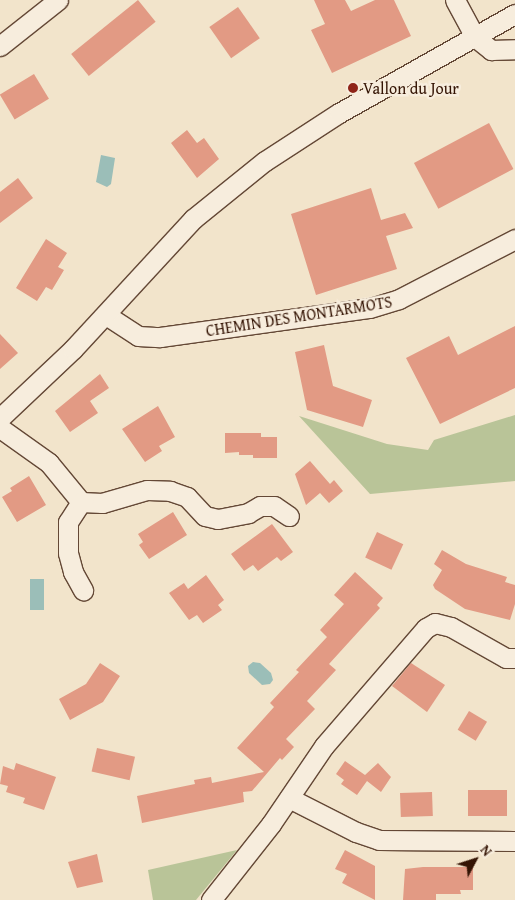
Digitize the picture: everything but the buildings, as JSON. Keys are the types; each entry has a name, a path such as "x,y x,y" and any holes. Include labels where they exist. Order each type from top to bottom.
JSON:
{"street":[{"path":"0,46 58,0"},
{"path":"455,0 475,37 491,50 515,49"},
{"path":"0,418 106,315 193,219 265,162 333,117 515,14"},
{"name":"CHEMIN DES MONTARMOTS","path":"106,315 138,336 160,337 370,308 399,299 515,239"},
{"path":"0,428 49,463 80,502 102,503 147,490 170,491 187,497 205,516 218,519 248,513 260,506 274,506 289,516"},
{"path":"80,502 68,522 68,553 73,572 83,590"},
{"path":"211,900 242,864 324,746 426,628 435,623 451,628 506,658 515,658"},
{"path":"289,798 356,832 379,840 515,841"}],"green space":[{"path":"515,415 515,481 370,494 299,416 387,444 428,450 434,440"},
{"path":"237,850 196,900 153,900 148,870"}],"water":[{"path":"101,155 115,158 111,184 107,187 96,182"},
{"path":"30,579 44,579 44,610 30,610"},
{"path":"253,662 260,663 271,673 273,680 270,684 262,685 249,673 248,666"}],"place":[{"name":"Vallon du Jour","path":"353,88"}]}
